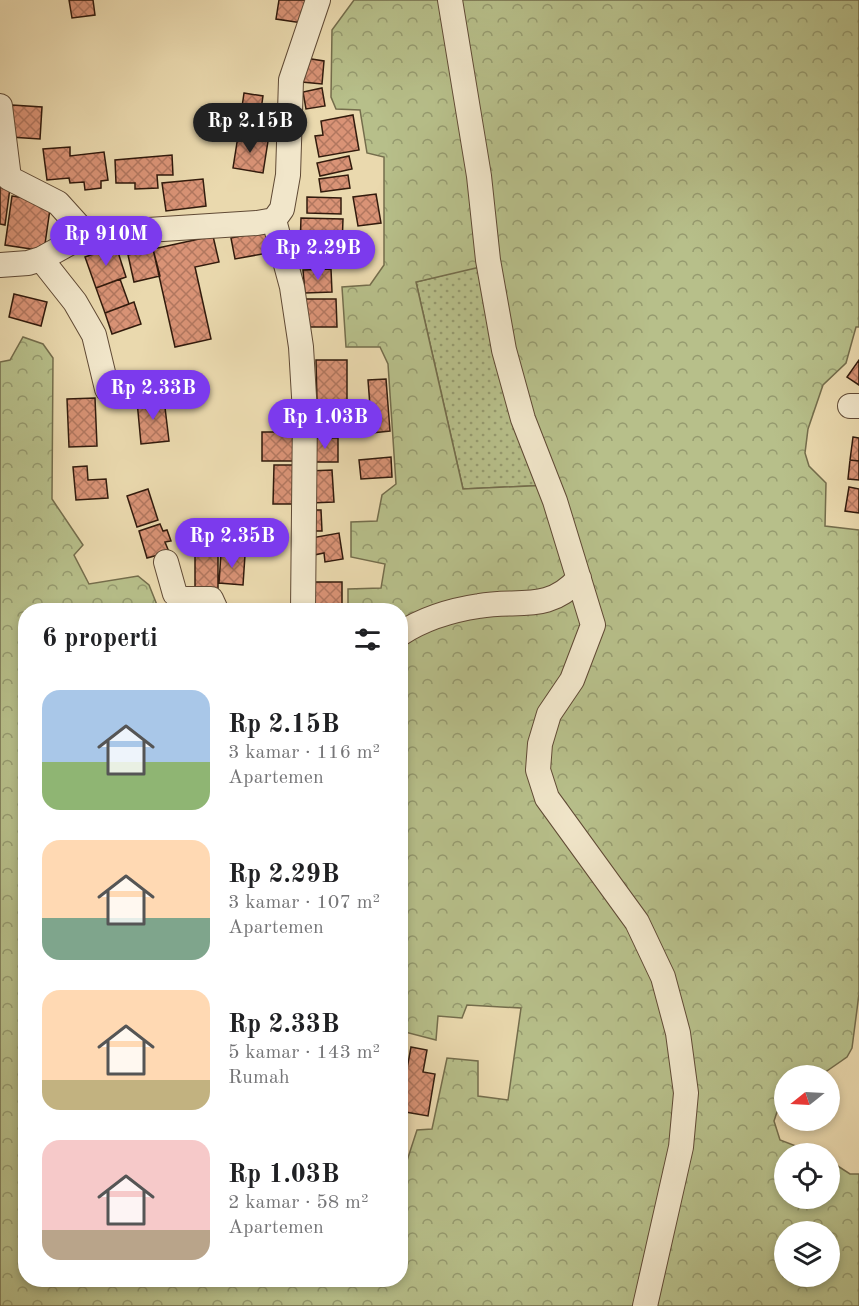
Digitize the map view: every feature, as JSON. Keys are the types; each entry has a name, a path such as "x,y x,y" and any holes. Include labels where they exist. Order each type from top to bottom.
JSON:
{"street":[{"path":"0,265 41,259 86,234 274,220 282,209 288,175 291,147 291,80 318,0"},
{"path":"450,0 457,59 479,176 488,260 504,350 523,419 555,501 593,625 572,680 549,714 540,744 537,770 547,798 637,922 663,977 678,1033 686,1094 681,1148 645,1306"},
{"path":"0,106 9,178 58,203 86,234"},
{"path":"274,220 292,287 301,347 305,413 303,603"},
{"path":"41,259 75,302 94,335 106,389"},
{"path":"166,562 175,594 182,599 211,599 213,603"},
{"path":"408,629 418,622 480,605 527,604 566,593 579,578"}],"green space":[{"path":"354,0 859,0 859,327 856,327 846,363 823,385 808,429 805,453 809,466 826,483 825,526 859,530 859,994 852,1048 847,1057 835,1065 774,1065 774,1131 777,1131 780,1140 788,1143 774,1143 774,1209 840,1209 840,1168 850,1174 859,1174 859,1306 0,1306 0,362 10,360 23,337 43,344 53,358 52,499 83,545 74,555 89,584 138,576 149,585 156,603 18,603 18,1287 408,1287 408,1158 417,1130 432,1129 447,1058 478,1061 478,1096 508,1100 521,1008 467,1005 462,1018 438,1016 436,1040 408,1033 408,603 348,603 348,589 381,588 385,564 351,557 351,522 377,521 382,495 396,484 388,364 380,347 346,347 342,287 370,285 384,265 384,157 367,153 360,110 336,109 331,97 332,30","holes":["489,265 550,485 463,489 416,282"]},
{"path":"489,264 550,485 463,489 416,282"}],"building":[{"path":"69,0 93,0 95,15 72,18"},
{"path":"279,0 312,0 309,24 276,19"},
{"path":"305,58 324,61 322,84 302,82"},
{"path":"322,88 325,106 306,109 303,92"},
{"path":"244,93 263,96 258,130 239,128"},
{"path":"12,105 42,107 40,139 10,137"},
{"path":"353,115 359,150 319,157 315,136 323,135 321,121"},
{"path":"238,136 268,141 263,173 233,168"},
{"path":"70,147 70,156 104,152 108,180 101,181 101,188 85,190 84,182 70,183 69,178 47,180 43,149"},
{"path":"172,155 173,175 157,175 158,188 135,189 135,183 116,183 115,160"},
{"path":"349,156 352,169 320,176 317,163"},
{"path":"348,175 350,188 321,192 319,179"},
{"path":"203,179 206,206 166,211 162,183"},
{"path":"0,187 10,188 5,225 0,224"},
{"path":"376,194 381,223 358,226 353,197"},
{"path":"12,196 51,202 44,251 5,245"},
{"path":"307,197 341,198 341,214 307,213"},
{"path":"301,218 343,219 342,248 300,247"},
{"path":"269,230 273,252 235,259 231,238"},
{"path":"213,236 219,262 195,267 211,339 175,347 153,249"},
{"path":"116,246 126,277 96,288 85,257"},
{"path":"153,249 160,276 134,282 128,255"},
{"path":"331,269 332,292 305,293 303,270"},
{"path":"120,279 129,304 105,313 96,288"},
{"path":"14,294 47,302 41,326 9,317"},
{"path":"304,299 336,299 337,327 304,327"},
{"path":"134,302 141,324 112,334 105,313"},
{"path":"316,360 347,360 347,402 317,402"},
{"path":"859,360 859,385 847,377"},
{"path":"386,379 390,431 372,433 368,380"},
{"path":"95,398 97,446 69,447 67,399"},
{"path":"164,399 169,441 141,444 137,401"},
{"path":"314,404 336,404 336,432 314,432"},
{"path":"262,432 297,432 297,461 262,461"},
{"path":"853,437 859,438 859,461 850,460"},
{"path":"313,438 338,438 338,462 313,462"},
{"path":"391,457 392,477 361,479 359,460"},
{"path":"850,460 859,461 859,480 848,479"},
{"path":"274,465 298,465 299,504 273,504"},
{"path":"87,466 88,480 106,479 108,498 76,500 73,467"},
{"path":"332,470 334,502 310,503 309,471"},
{"path":"849,487 859,489 859,513 845,511"},
{"path":"148,489 158,520 137,527 127,496"},
{"path":"305,510 321,510 322,531 305,531"},
{"path":"160,524 163,531 167,530 171,541 165,542 169,552 147,558 139,531"},
{"path":"339,533 343,559 325,562 324,553 314,555 311,538"},
{"path":"195,539 218,539 218,591 195,591"},
{"path":"221,553 245,555 243,585 219,583"},
{"path":"315,582 342,582 342,603 310,603"},
{"path":"411,1047 427,1050 423,1072 435,1074 428,1116 408,1112 408,1064"}]}
